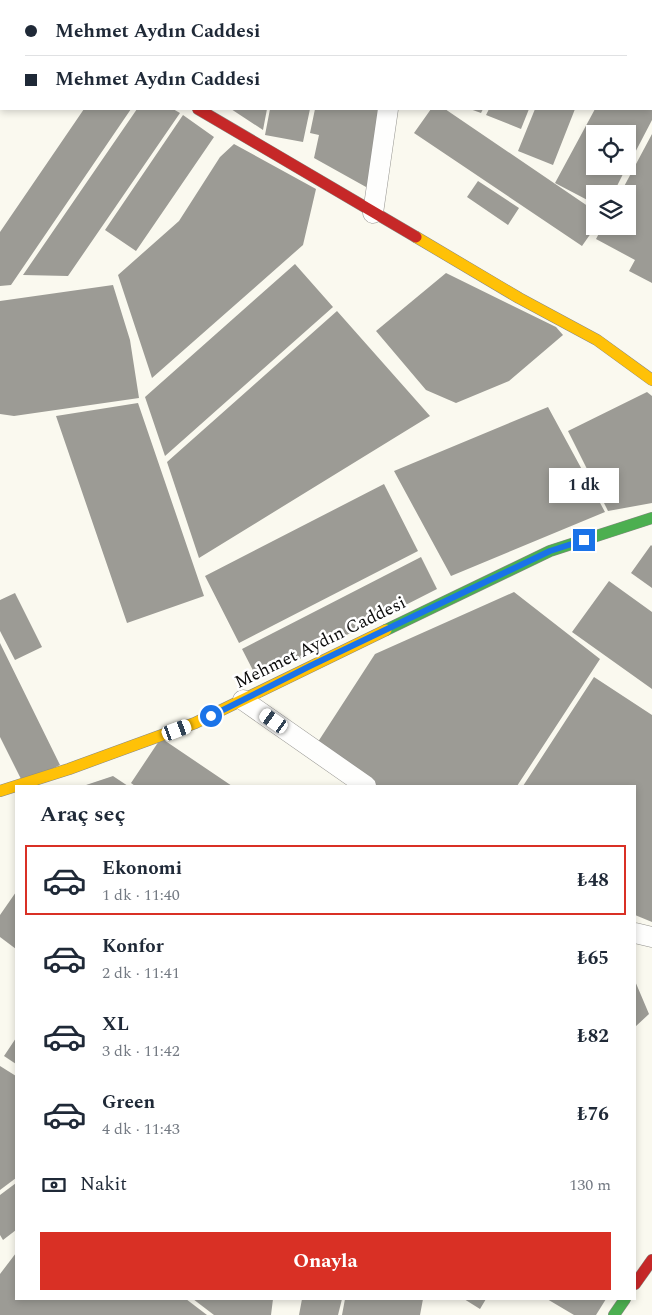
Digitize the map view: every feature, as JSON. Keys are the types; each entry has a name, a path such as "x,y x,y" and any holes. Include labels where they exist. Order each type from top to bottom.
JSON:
{"street":[{"path":"200,110 518,298 597,340 652,380"},
{"path":"372,213 388,110"},
{"name":"Mehmet Aydın Caddesi","path":"20,785 69,770 195,723 550,551 652,518"},
{"path":"243,700 365,785"},
{"name":"Mehmet Aydın Caddesi","path":"0,791 15,786"},
{"path":"636,933 652,937"},
{"path":"636,1283 652,1260"},
{"path":"614,1315 624,1300"}],"building":[{"path":"83,110 130,110 11,285 0,286 0,232"},
{"path":"136,110 175,110 180,113 68,276 23,275"},
{"path":"233,110 267,110 263,130"},
{"path":"270,110 310,110 303,142 265,135"},
{"path":"315,110 384,110 375,192 314,158 319,135 310,133"},
{"path":"430,110 446,110 586,205 586,235 590,235 582,246 414,133"},
{"path":"488,110 529,110 521,129 486,115"},
{"path":"535,110 575,110 553,165 518,151"},
{"path":"594,110 652,110 652,120 636,151 636,125 586,125"},
{"path":"183,115 214,137 136,251 105,230"},
{"path":"586,126 586,175 622,175 618,185 586,185 586,199 555,183"},
{"path":"652,134 652,283 629,271 635,260 596,239 598,235 636,235 636,185 625,185 630,175 636,175 636,164"},
{"path":"234,144 316,189 303,245 152,378 118,275 179,221 220,157"},
{"path":"478,181 519,208 508,225 467,197"},
{"path":"295,264 333,307 165,456 145,397"},
{"path":"446,273 556,327 563,335 509,381 456,403 426,390 376,331"},
{"path":"113,285 130,340 139,398 14,416 0,414 0,301"},
{"path":"337,311 430,416 199,558 167,462"},
{"path":"647,392 652,396 652,503 608,511 568,431"},
{"path":"138,403 204,596 127,623 56,416"},
{"path":"548,407 605,512 451,576 394,471"},
{"path":"384,484 418,551 239,643 205,576"},
{"path":"652,546 652,588 631,573"},
{"path":"421,557 437,589 258,680 242,649"},
{"path":"609,581 652,612 652,689 572,632"},
{"path":"514,592 600,659 518,785 376,785 314,748 375,654"},
{"path":"15,593 42,647 15,660 0,631 0,600"},
{"path":"0,643 60,765 23,783 0,737"},
{"path":"594,677 652,715 652,922 636,915 636,785 524,785"},
{"path":"161,738 231,785 134,785 131,783"},
{"path":"113,776 126,785 86,785"},
{"path":"15,893 15,948 0,937 0,915"},
{"path":"636,983 649,1014 636,1026"},
{"path":"15,1040 15,1063 4,1056"},
{"path":"0,1066 15,1075 15,1179 0,1190"},
{"path":"15,1184 15,1231 3,1240 0,1235 0,1195"},
{"path":"15,1254 15,1300 187,1300 207,1315 0,1315 0,1274"},
{"path":"194,1300 273,1300 271,1315 214,1315"},
{"path":"302,1300 342,1300 338,1315 299,1315"},
{"path":"345,1300 423,1300 420,1315 342,1315"},
{"path":"466,1300 485,1300 480,1309"},
{"path":"549,1300 605,1300 596,1315 574,1315"}],"traffic: fast":[{"path":"386,630 550,551 652,518"},
{"path":"614,1315 624,1300"}],"traffic: slow":[{"path":"416,237 519,298 597,340 652,380"},
{"path":"19,785 69,769 195,723 386,630"},
{"path":"0,791 15,786"}],"traffic: jam":[{"path":"200,110 416,237"},
{"path":"636,1283 652,1260"}],"route":[{"path":"211,716 310,666 550,551 584,540"}]}
